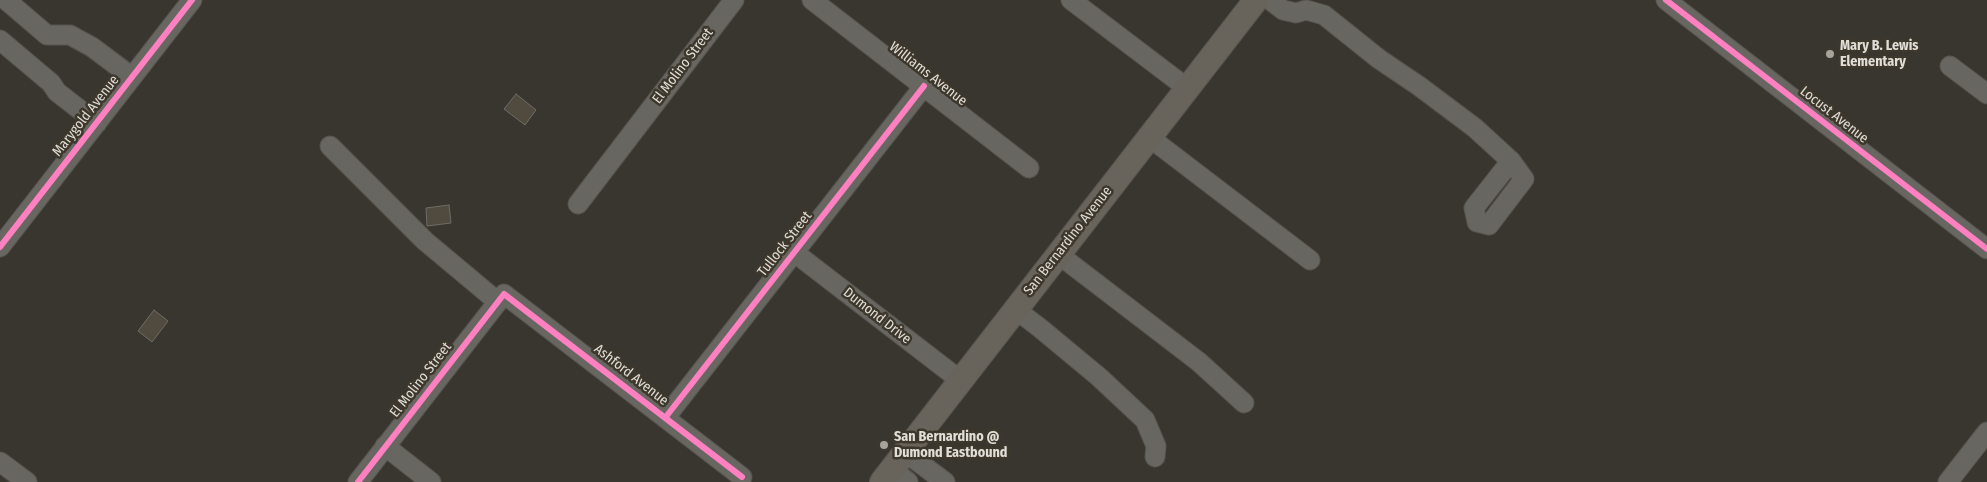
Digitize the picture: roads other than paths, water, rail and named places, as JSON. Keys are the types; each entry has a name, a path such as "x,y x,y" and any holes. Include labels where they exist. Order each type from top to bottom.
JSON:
{"main road":[{"name":"San Bernardino Avenue","path":"897,471 960,380 1256,0"}],"street":[{"path":"6,0 47,35 70,36 92,47 132,77"},
{"name":"Marygold Avenue","path":"0,247 192,0"},
{"name":"El Molino Street","path":"578,204 734,0"},
{"name":"Williams Avenue","path":"812,0 1029,168"},
{"path":"1071,0 1187,88"},
{"path":"1270,0 1283,10 1296,13 1306,10 1324,15 1378,59 1419,86 1467,122 1511,161"},
{"name":"Locust Avenue","path":"1666,0 1987,249"},
{"path":"0,40 51,83 57,92 96,123"},
{"path":"1950,66 1987,94"},
{"name":"Tullock Street","path":"666,418 924,86"},
{"path":"1149,136 1310,260"},
{"name":"Ashford Avenue","path":"330,146 425,241 742,476"},
{"name":"Dumond Drive","path":"795,253 960,380"},
{"path":"1058,254 1200,362 1244,402"},
{"name":"El Molino Street","path":"358,482 501,298"},
{"path":"1015,310 1040,328 1099,377 1145,420 1156,446 1155,457"},
{"path":"1948,482 1987,432"},
{"path":"385,446 431,482"},
{"path":"0,462 27,482"},
{"path":"897,471 945,482"}],"place":[{"name":"Mary B. Lewis Elementary","path":"1830,54"},
{"name":"San Bernardino @ Dumond Eastbound","path":"884,445"}]}
